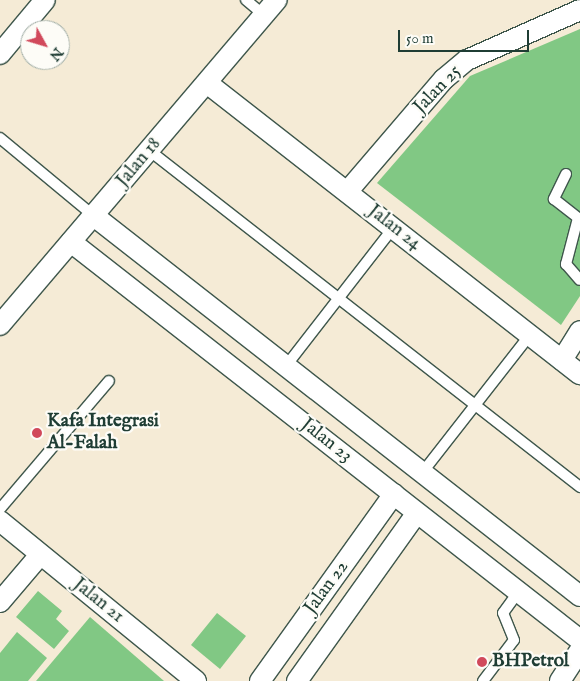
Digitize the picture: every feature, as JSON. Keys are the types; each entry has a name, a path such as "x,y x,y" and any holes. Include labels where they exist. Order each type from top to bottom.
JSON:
{"street":[{"path":"0,54 45,0"},
{"name":"Jalan 18","path":"0,325 271,7"},
{"name":"Jalan 25","path":"348,192 444,79 467,60 580,10"},
{"name":"Jalan 24","path":"207,83 580,374"},
{"name":"Jalan 23","path":"94,216 580,596"},
{"name":"Jalan 23","path":"71,242 580,640"},
{"path":"562,360 580,330"},
{"name":"Jalan 22","path":"260,681 394,494"},
{"name":"Jalan 22","path":"297,681 417,513"},
{"name":"Jalan 21","path":"0,521 196,681"},
{"path":"0,602 40,554"},
{"path":"560,681 580,650"}],"lane":[{"path":"246,0 271,7"},
{"path":"0,138 94,216"},
{"path":"150,151 580,487"},
{"path":"566,174 554,199 578,218 566,264 580,280"},
{"path":"286,366 393,228"},
{"path":"422,473 530,335"},
{"path":"0,509 109,381"},
{"path":"483,681 514,640 503,613 518,592"}],"green space":[{"path":"580,29 580,296 561,325 377,183 470,76"},
{"path":"38,591 62,611 56,619 69,631 54,649 16,617"},
{"path":"217,613 246,636 220,669 191,645"},
{"path":"90,617 164,681 36,681"},
{"path":"17,632 47,658 28,681 0,681 0,653"}],"place":[{"name":"Kafa Integrasi Al-Falah","path":"37,433"},
{"name":"BHPetrol","path":"482,662"}]}
